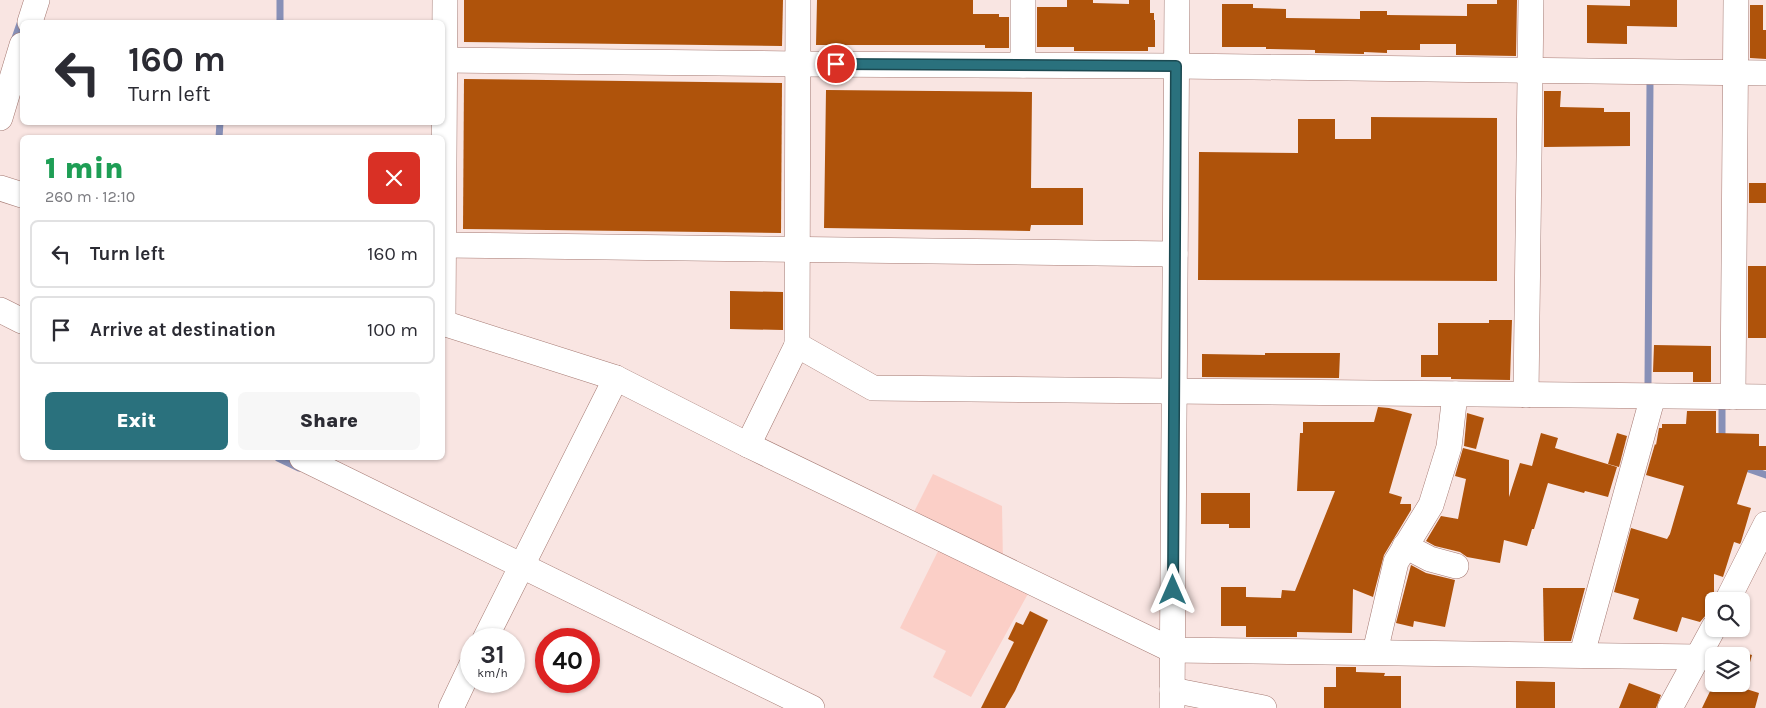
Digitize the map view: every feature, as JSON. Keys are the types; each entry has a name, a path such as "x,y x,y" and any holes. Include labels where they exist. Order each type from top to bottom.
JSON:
{"street":[{"path":"31,20 37,0"},
{"path":"444,20 445,0"},
{"path":"748,445 797,345 798,0"},
{"path":"1022,65 1023,0"},
{"path":"1177,0 1172,699 1264,708"},
{"path":"1526,395 1531,0"},
{"path":"1733,397 1736,0"},
{"path":"0,118 16,52"},
{"path":"445,60 1766,73"},
{"path":"0,188 20,194"},
{"path":"445,245 1175,254"},
{"path":"0,310 20,320"},
{"path":"445,324 616,378 748,445 1172,650 1699,657"},
{"path":"797,345 873,388 1766,397"},
{"path":"490,628 616,378"},
{"path":"1375,652 1396,562 1431,505 1449,447 1456,394"},
{"path":"1582,654 1653,396"},
{"path":"306,460 812,708"},
{"path":"1732,592 1766,524"},
{"path":"1405,546 1430,559 1456,566"},
{"path":"1670,708 1709,637"},
{"path":"450,708 460,688"}],"shaded area":[{"path":"933,474 1002,506 1003,563 911,518"},
{"path":"941,545 1030,590 971,697 933,677 946,651 900,628"}],"building":[{"path":"464,0 783,0 782,46 464,42"},
{"path":"817,0 973,0 973,14 999,14 999,17 1009,17 1009,48 985,48 985,45 816,45"},
{"path":"1067,0 1093,0 1093,3 1129,4 1129,0 1150,0 1150,13 1154,13 1155,20 1155,47 1148,47 1148,51 1074,51 1074,47 1037,47 1037,7 1067,7"},
{"path":"1497,0 1517,0 1516,56 1456,55 1456,44 1420,44 1420,50 1387,50 1387,53 1364,52 1364,54 1315,53 1315,50 1266,49 1266,47 1222,47 1222,4 1253,4 1253,8 1286,9 1286,18 1360,19 1360,11 1387,11 1387,15 1467,16 1467,4 1497,4"},
{"path":"1630,0 1677,0 1677,27 1627,26 1627,44 1587,43 1587,5 1630,6"},
{"path":"1750,5 1763,5 1763,30 1766,30 1766,59 1750,58"},
{"path":"464,79 782,83 781,233 463,229"},
{"path":"826,90 1032,92 1031,188 1083,188 1083,225 1031,225 1030,231 824,228"},
{"path":"1544,91 1561,91 1560,107 1604,108 1604,112 1630,112 1630,146 1544,147"},
{"path":"1371,117 1497,118 1497,281 1198,280 1199,152 1298,153 1298,119 1335,119 1335,139 1371,139"},
{"path":"1749,183 1766,183 1766,203 1749,203"},
{"path":"1748,266 1766,266 1766,338 1748,338"},
{"path":"730,291 783,292 783,330 730,329"},
{"path":"1489,320 1512,320 1510,380 1421,377 1421,355 1438,355 1438,323 1489,323"},
{"path":"1654,345 1711,346 1711,382 1693,382 1693,372 1653,372"},
{"path":"1265,353 1340,353 1339,378 1202,377 1202,354 1265,355"},
{"path":"1378,407 1412,414 1389,493 1402,497 1400,504 1411,504 1411,510 1384,555 1373,597 1353,589 1352,633 1297,632 1297,637 1246,637 1246,626 1221,626 1221,587 1246,587 1246,597 1281,598 1282,590 1295,591 1335,491 1297,491 1300,433 1303,433 1303,422 1374,422"},
{"path":"1687,411 1716,411 1716,433 1759,434 1759,446 1766,446 1766,470 1748,470 1737,504 1751,508 1741,542 1740,544 1734,542 1723,577 1714,574 1714,592 1705,592 1705,616 1700,622 1682,617 1677,632 1633,619 1639,599 1614,592 1631,528 1667,539 1670,534 1684,486 1646,475 1656,445 1659,428 1662,428 1662,424 1686,424"},
{"path":"1467,413 1484,418 1476,449 1464,446"},
{"path":"1541,433 1558,438 1555,448 1617,467 1608,497 1585,491 1584,493 1548,483 1527,546 1504,540 1500,563 1467,557 1460,552 1435,546 1426,541 1441,516 1458,519 1466,479 1455,476 1463,448 1509,460 1509,497 1520,463 1532,466"},
{"path":"1617,433 1627,436 1619,467 1608,464"},
{"path":"1201,493 1250,493 1250,528 1229,528 1229,524 1201,524"},
{"path":"1411,565 1426,573 1455,580 1445,627 1414,621 1413,627 1396,623"},
{"path":"1543,588 1585,588 1571,641 1544,641"},
{"path":"1030,611 1048,620 1015,691 1005,708 981,708 1014,642 1008,639 1016,622 1023,625"},
{"path":"1336,667 1356,667 1356,672 1385,673 1384,676 1401,676 1401,708 1324,708 1324,687 1336,687"},
{"path":"1516,681 1555,682 1555,708 1516,708"},
{"path":"1629,683 1661,695 1656,708 1619,708"},
{"path":"1750,690 1759,693 1755,708 1702,708 1710,692 1750,692"}],"waterway":[{"path":"280,0 280,20"},
{"path":"14,41 20,24"},
{"path":"1648,383 1650,82"},
{"path":"219,135 220,125"},
{"path":"1722,409 1722,442"},
{"path":"282,460 299,468"},
{"path":"1743,467 1766,475"}],"route":[{"path":"836,64 1176,66 1173,590"}]}
